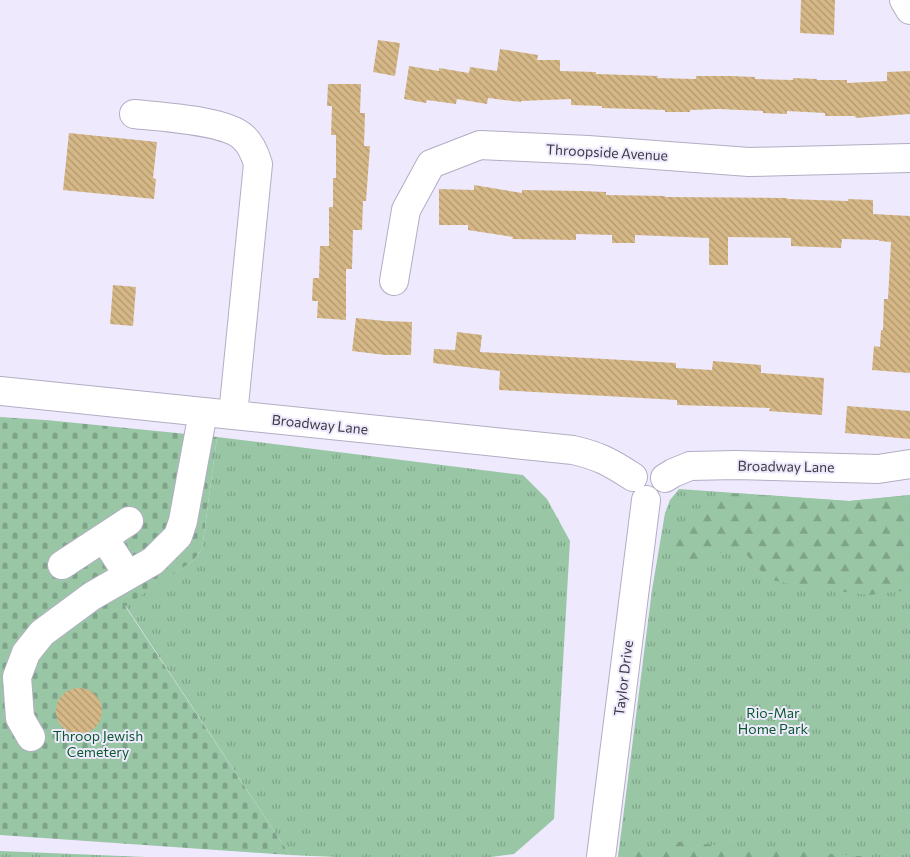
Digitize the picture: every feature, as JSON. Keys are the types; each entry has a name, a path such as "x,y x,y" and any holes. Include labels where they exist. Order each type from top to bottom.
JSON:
{"street":[{"path":"904,0 910,10"},
{"path":"134,114 224,126 244,137 254,150 258,164 233,416"},
{"name":"Throopside Avenue","path":"394,281 406,210 432,164 480,146 588,150 749,162 910,158"},
{"name":"Broadway Lane","path":"0,391 573,450 594,454 612,463 639,488 657,498 664,490 665,478 673,472 690,466 746,465 878,469 910,464"},
{"path":"31,737 20,718 17,677 26,653 42,633 92,596 153,561 178,536 183,521 203,412"},
{"name":"Taylor Drive","path":"601,857 639,488"},
{"path":"62,565 129,521"},
{"path":"104,538 128,575"}],"green space":[{"name":"Throop Jewish Cemetery","path":"0,417 217,437 202,549 193,561 125,606 290,855 0,835"},
{"path":"217,437 523,475 547,499 570,541 554,819 514,854 491,857 336,857 290,855 125,605 193,561 202,549"},
{"name":"Rio-Mar Home Park","path":"679,489 849,501 910,495 910,857 618,857 652,590 665,513 670,500"},
{"path":"727,493 849,501 910,495 910,590 869,595 803,587 768,579 746,554 728,550 691,564 672,555 672,543"},
{"path":"678,842 871,857 657,857"},
{"path":"633,847 654,857 618,857 619,850"},
{"path":"0,851 146,857 0,857"}],"building":[{"path":"801,0 835,0 834,35 800,33"},
{"path":"378,40 400,43 395,76 373,72"},
{"path":"500,49 538,55 537,60 560,60 560,71 658,76 657,78 696,79 696,76 731,76 755,77 755,79 847,80 847,83 887,81 887,72 910,71 910,114 856,118 855,116 825,116 825,113 787,111 787,114 719,109 665,112 665,110 602,108 602,106 571,105 571,99 521,102 488,98 487,104 457,99 456,104 427,100 426,103 404,99 409,66 469,73 470,67 497,71"},
{"path":"328,84 361,84 360,113 365,113 364,146 370,146 366,201 363,201 362,230 353,230 352,269 346,269 346,320 317,318 318,301 312,301 313,278 319,278 320,246 329,246 329,207 333,207 333,178 336,178 336,135 331,135 332,106 327,106"},
{"path":"69,133 157,142 153,178 156,179 154,199 63,190"},
{"path":"474,185 522,193 522,190 582,191 606,192 606,195 665,197 873,200 873,214 910,216 910,373 872,370 874,346 880,347 881,330 883,330 884,299 888,299 891,242 842,239 841,248 791,246 791,238 728,237 728,265 709,265 709,238 635,235 635,243 612,243 612,235 576,234 576,240 512,239 513,237 468,230 468,225 439,225 439,189 474,190"},
{"path":"113,285 136,287 133,326 110,324"},
{"path":"356,318 412,322 411,355 385,355 352,351"},
{"path":"457,332 482,335 480,352 676,363 676,368 712,370 713,361 761,365 761,373 824,378 822,415 769,411 770,408 677,405 677,400 499,390 500,371 433,363 434,349 455,350"},
{"path":"847,406 910,411 910,439 845,433"},
{"path":"79,688 92,692 98,698 102,711 98,724 92,730 79,734 66,730 60,724 56,711 60,698 66,692"}]}
